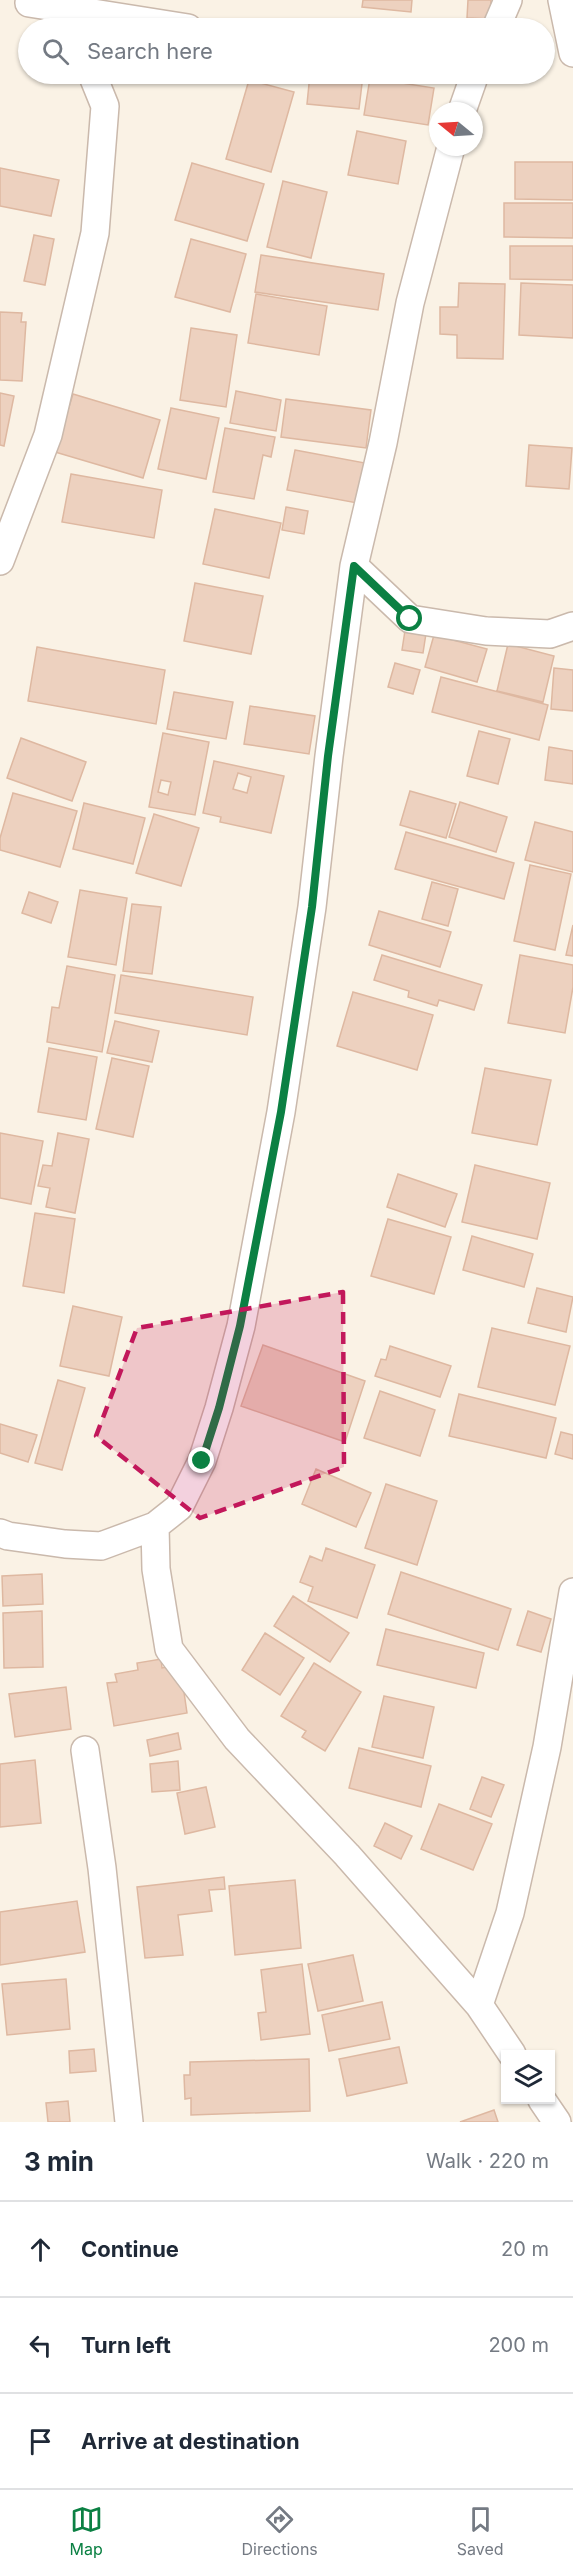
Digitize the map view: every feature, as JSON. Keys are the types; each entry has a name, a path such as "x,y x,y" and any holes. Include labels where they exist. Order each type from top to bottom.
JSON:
{"street":[{"path":"500,18 508,0"},
{"path":"562,0 573,53"},
{"path":"28,2 45,18"},
{"path":"28,2 126,18"},
{"path":"0,561 48,435 95,233 105,106 96,84"},
{"path":"465,102 471,84"},
{"path":"0,1533 65,1544 101,1546 154,1526 179,1507 202,1461 219,1408 240,1326 281,1112 312,907 328,756 354,566 383,443 410,303 449,156"},
{"path":"354,566 410,619 486,631 550,634 573,626"},
{"path":"154,1526 156,1569 169,1649 237,1739 348,1855 479,2005 509,2050"},
{"path":"479,2005 513,1902 547,1747 573,1592"},
{"path":"85,1750 102,1868 129,2122"},
{"path":"545,2104 557,2122"}],"highlighted area":[{"path":"343,1292 344,1467 200,1518 96,1436 137,1328"}],"building":[{"path":"363,0 412,0 411,12 362,7"},
{"path":"468,0 491,0 490,18 467,18"},
{"path":"248,84 264,84 294,92 271,172 226,159"},
{"path":"309,84 362,84 359,109 307,104"},
{"path":"369,84 408,84 434,88 432,102 429,102 428,125 364,115"},
{"path":"357,131 406,141 398,184 348,175"},
{"path":"515,162 573,162 573,200 515,199"},
{"path":"192,163 264,184 247,241 175,220"},
{"path":"0,168 59,180 51,216 0,206"},
{"path":"283,181 327,192 311,258 267,247"},
{"path":"504,203 573,203 573,238 504,237"},
{"path":"34,235 54,239 45,285 24,281"},
{"path":"191,239 246,254 230,312 175,297"},
{"path":"510,246 573,246 573,280 510,279"},
{"path":"261,255 384,274 378,310 255,292"},
{"path":"459,283 505,284 503,359 457,358 457,335 440,334 440,307 458,307"},
{"path":"521,283 573,285 573,338 519,335"},
{"path":"256,294 327,306 319,355 248,343"},
{"path":"0,312 22,313 21,322 26,322 22,381 0,380"},
{"path":"191,328 237,335 226,407 180,400"},
{"path":"236,391 281,400 276,431 230,423"},
{"path":"0,393 14,396 4,446 0,445"},
{"path":"73,394 160,420 143,478 55,452"},
{"path":"286,399 371,410 366,448 281,437"},
{"path":"171,408 219,418 206,479 158,469"},
{"path":"225,428 275,437 271,457 263,455 254,499 213,492"},
{"path":"529,445 572,448 569,489 526,486"},
{"path":"295,450 365,463 357,503 287,490"},
{"path":"71,474 162,490 154,538 62,522"},
{"path":"286,507 308,511 304,534 282,530"},
{"path":"215,509 281,523 269,578 203,564"},
{"path":"195,583 263,596 251,654 184,641"},
{"path":"406,624 427,627 423,653 402,650"},
{"path":"434,635 487,649 477,682 425,667"},
{"path":"508,644 554,656 543,702 497,691"},
{"path":"37,647 165,670 156,724 28,701"},
{"path":"395,663 420,670 413,694 388,687"},
{"path":"554,668 573,670 573,711 551,709"},
{"path":"441,677 548,705 539,740 432,712"},
{"path":"174,692 233,702 226,739 167,729"},
{"path":"250,706 315,716 309,754 244,744"},
{"path":"479,731 510,739 498,784 467,776"},
{"path":"163,733 209,742 195,815 149,807","holes":["161,780 171,782 168,795 158,792"]},
{"path":"21,738 86,762 72,801 7,778"},
{"path":"549,747 573,751 573,784 545,780"},
{"path":"214,761 284,776 271,833 220,822 221,817 203,813","holes":["238,773 251,777 247,793 233,789"]},
{"path":"410,791 456,804 446,838 400,825"},
{"path":"13,793 77,811 60,867 0,850 0,838"},
{"path":"460,802 507,817 496,852 449,837"},
{"path":"84,803 145,818 133,864 73,849"},
{"path":"154,814 199,828 181,886 136,873"},
{"path":"535,822 573,832 573,872 525,860"},
{"path":"406,832 514,863 504,899 395,869"},
{"path":"530,865 571,874 555,950 514,941"},
{"path":"432,882 458,889 448,926 422,919"},
{"path":"80,890 127,898 116,965 68,957"},
{"path":"29,892 58,902 51,923 22,913"},
{"path":"132,904 161,907 152,974 123,971"},
{"path":"379,911 451,932 440,967 369,945"},
{"path":"573,925 573,956 566,955"},
{"path":"382,955 482,985 474,1010 439,1000 437,1006 408,997 409,991 374,980"},
{"path":"520,955 573,965 573,987 565,1033 508,1023"},
{"path":"67,966 115,975 102,1052 47,1042 52,1007 59,1008"},
{"path":"121,975 253,997 247,1035 115,1013"},
{"path":"353,992 433,1015 417,1070 337,1046"},
{"path":"115,1021 159,1031 152,1062 107,1053"},
{"path":"49,1048 97,1057 86,1120 38,1112"},
{"path":"112,1058 149,1066 133,1137 96,1129"},
{"path":"485,1068 551,1080 537,1145 472,1133"},
{"path":"0,1133 43,1141 31,1204 0,1198"},
{"path":"58,1133 89,1139 75,1213 46,1207 50,1188 38,1186 43,1165 52,1166"},
{"path":"475,1165 550,1183 537,1239 462,1222"},
{"path":"398,1174 457,1194 445,1227 387,1207"},
{"path":"35,1213 75,1219 64,1293 23,1286"},
{"path":"388,1219 451,1237 434,1294 371,1276"},
{"path":"472,1236 533,1254 524,1287 463,1270"},
{"path":"537,1288 573,1297 566,1332 528,1323"},
{"path":"73,1306 122,1317 109,1376 60,1366"},
{"path":"492,1328 570,1346 555,1405 478,1387"},
{"path":"263,1345 365,1381 345,1442 241,1406"},
{"path":"390,1346 451,1366 440,1397 375,1376 381,1359 386,1360"},
{"path":"58,1380 85,1388 62,1470 35,1463"},
{"path":"380,1391 435,1410 420,1456 364,1438"},
{"path":"459,1394 556,1418 546,1458 449,1436"},
{"path":"0,1424 37,1435 28,1462 0,1453"},
{"path":"561,1432 573,1435 573,1459 555,1454"},
{"path":"316,1469 371,1493 356,1527 302,1504"},
{"path":"386,1484 437,1501 417,1565 365,1548"},
{"path":"326,1548 375,1565 357,1618 308,1601 313,1587 300,1582 310,1556 322,1561"},
{"path":"401,1572 511,1609 498,1650 388,1614"},
{"path":"42,1574 43,1604 3,1606 2,1576"},
{"path":"293,1596 349,1633 330,1662 274,1626"},
{"path":"42,1611 43,1667 4,1668 3,1613"},
{"path":"528,1611 551,1619 541,1652 517,1645"},
{"path":"386,1629 484,1653 476,1688 377,1665"},
{"path":"265,1633 304,1658 280,1695 242,1670"},
{"path":"161,1659 162,1668 180,1665 187,1713 114,1726 107,1683 117,1682 115,1674 138,1670 137,1663"},
{"path":"314,1663 361,1692 325,1751 302,1737 306,1731 281,1716"},
{"path":"66,1687 71,1729 15,1737 9,1694"},
{"path":"384,1696 434,1707 423,1758 372,1747"},
{"path":"178,1733 181,1749 150,1756 147,1740"},
{"path":"359,1748 431,1766 421,1807 349,1788"},
{"path":"35,1760 41,1823 0,1827 0,1764"},
{"path":"178,1761 180,1790 152,1792 150,1764"},
{"path":"482,1777 504,1785 491,1817 470,1809"},
{"path":"206,1787 215,1827 185,1834 177,1793"},
{"path":"439,1804 492,1824 473,1870 421,1849"},
{"path":"385,1823 412,1836 401,1859 374,1846"},
{"path":"224,1877 225,1889 209,1890 212,1911 178,1915 183,1955 145,1958 137,1887"},
{"path":"295,1880 301,1948 235,1955 229,1886"},
{"path":"77,1901 85,1952 0,1965 0,1912"},
{"path":"353,1955 363,2001 318,2011 308,1964"},
{"path":"302,1964 310,2034 261,2040 258,2013 266,2012 261,1970"},
{"path":"66,1979 70,2029 7,2035 2,1984"},
{"path":"382,2002 390,2039 329,2051 322,2015"},
{"path":"399,2047 407,2083 347,2096 339,2059"},
{"path":"94,2049 96,2071 70,2073 69,2051"},
{"path":"309,2059 310,2111 191,2115 191,2098 185,2099 184,2075 190,2075 190,2062"},
{"path":"68,2101 70,2122 48,2122 46,2103"},
{"path":"494,2110 498,2122 460,2122"}],"route":[{"path":"202,1461 219,1408 240,1326 281,1112 312,907 328,756 354,566 410,619"}]}
